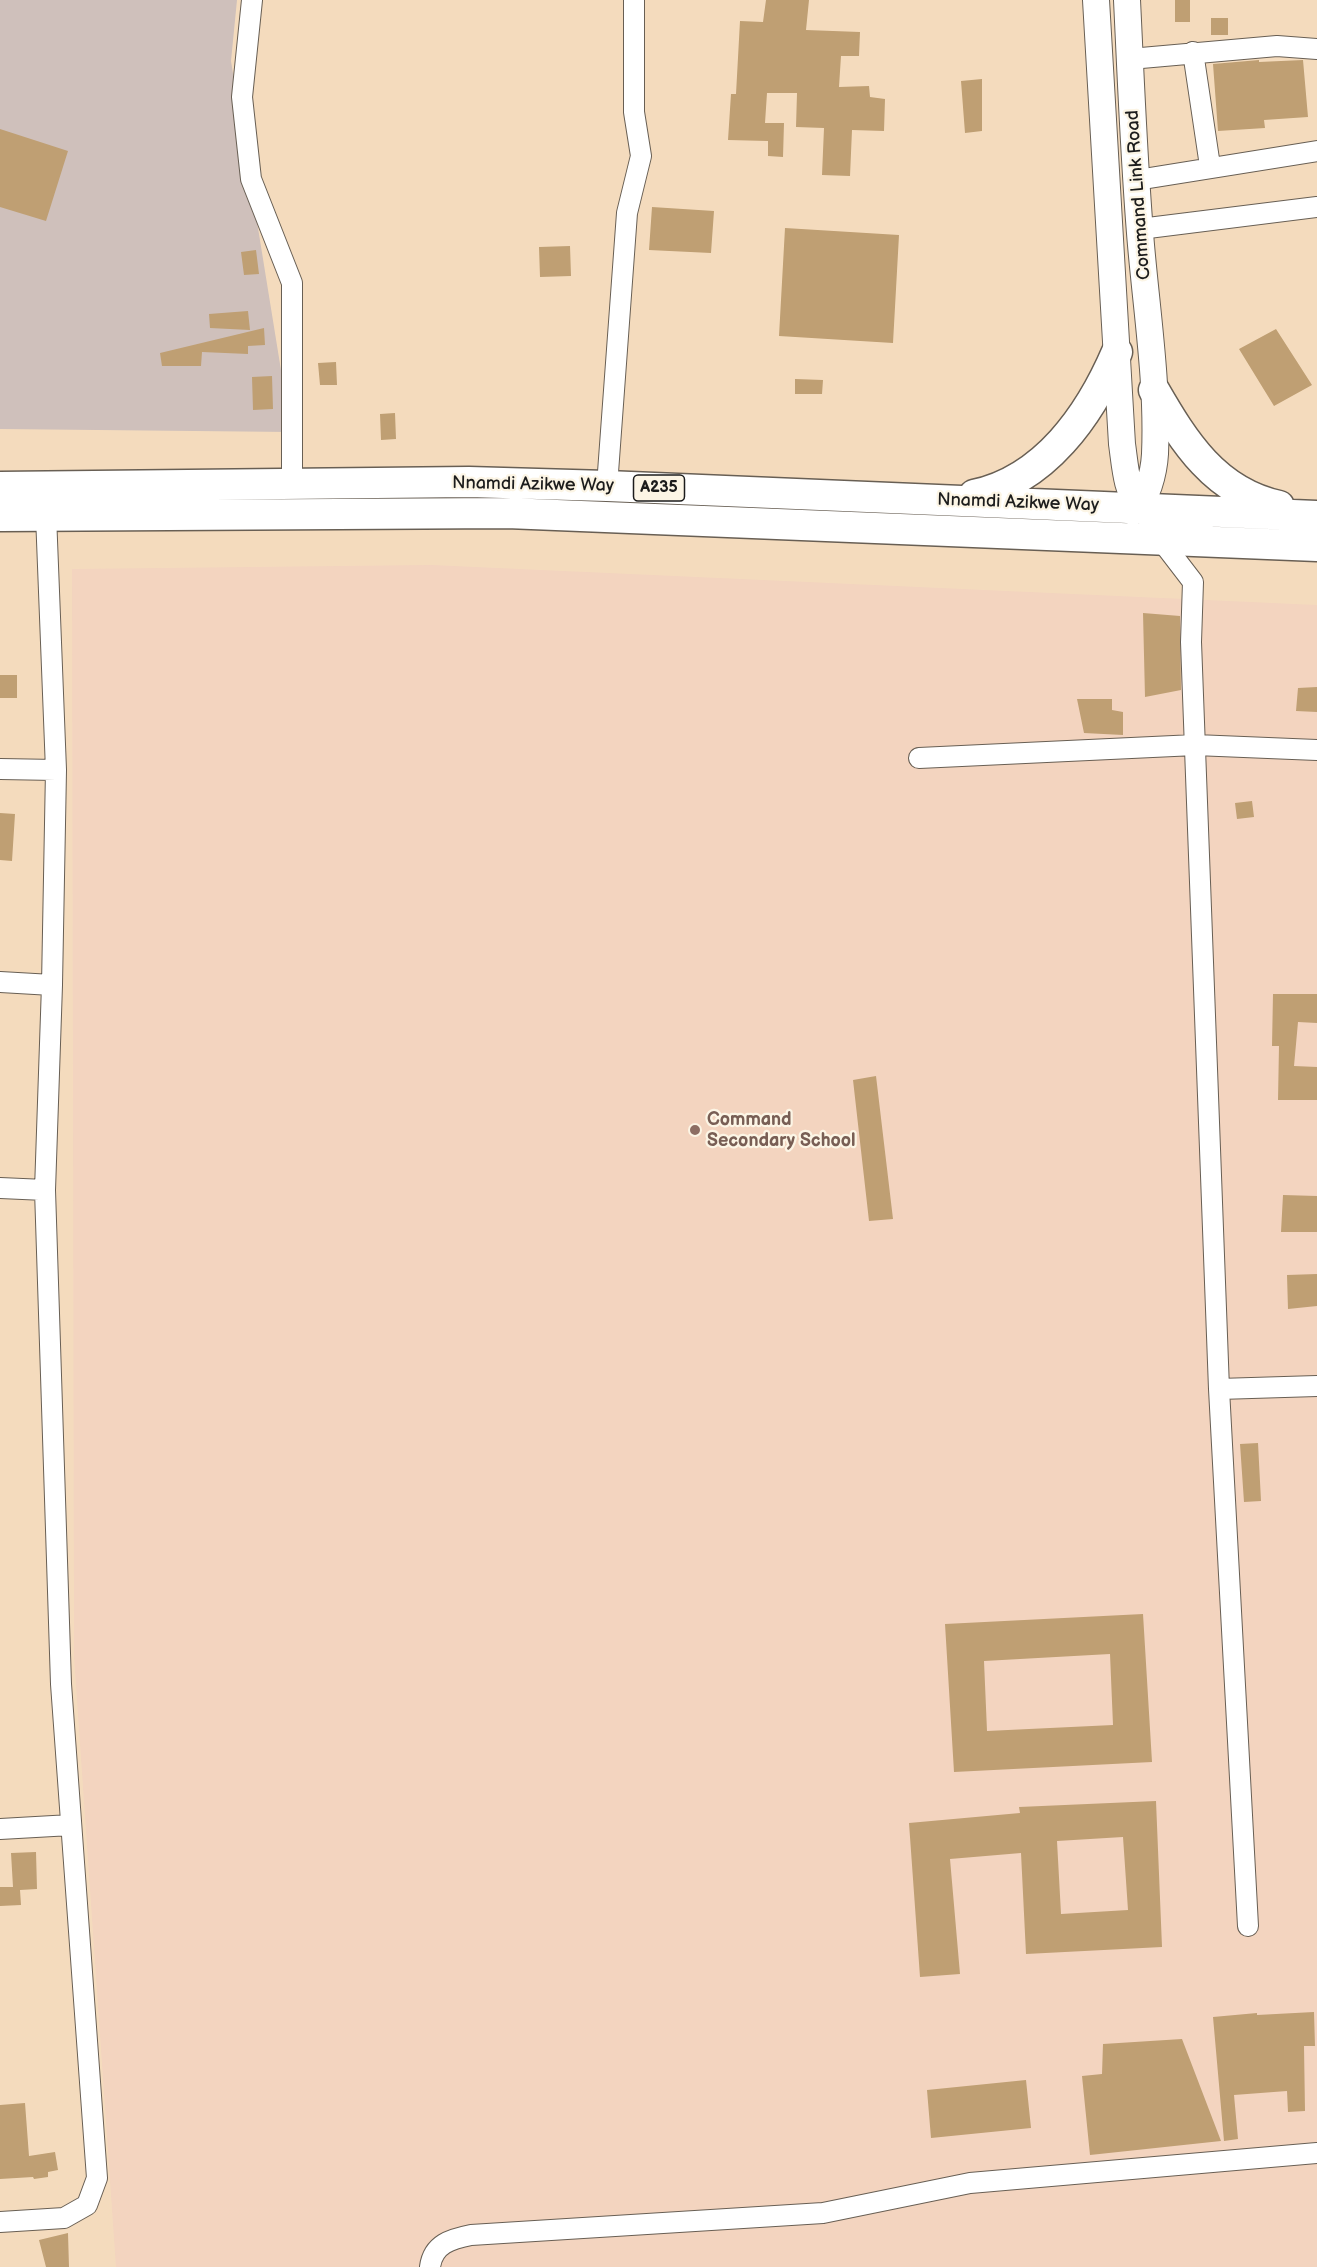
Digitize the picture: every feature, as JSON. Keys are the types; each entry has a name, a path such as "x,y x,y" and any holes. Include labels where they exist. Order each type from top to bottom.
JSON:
{"highway":[{"path":"927,500 989,492 1016,480 1041,462 1083,415 1102,388 1117,352"},
{"path":"1154,390 1183,441 1209,469 1240,491 1271,505 1317,516"},
{"name":"Nnamdi Azikwe Way","path":"0,487 292,483 607,486 1317,516"},
{"name":"Nnamdi Azikwe Way","path":"0,516 507,513 1317,546"}],"main road":[{"name":"Command Link Road","path":"1096,0 1125,467 1139,507"},
{"name":"Command Link Road","path":"1127,0 1140,230 1154,390 1153,474 1139,507"},
{"path":"1078,536 1107,528 1139,507 1184,532 1236,542"}],"street":[{"path":"252,0 242,96 251,179 292,284 292,483"},
{"path":"607,486 627,213 641,156 634,112 634,0"},
{"path":"1130,59 1278,46 1317,49"},
{"path":"1193,52 1210,166"},
{"path":"1137,180 1210,166 1317,151"},
{"path":"1140,230 1317,207"},
{"path":"0,2222 64,2218 87,2205 98,2178 61,1684 45,1190 56,770 46,515"},
{"path":"1160,539 1193,582 1191,642 1219,1389 1248,1926"},
{"path":"918,758 1195,745 1317,750"},
{"path":"0,769 56,770"},
{"path":"0,982 52,985"},
{"path":"0,1188 45,1190"},
{"path":"1219,1389 1317,1386"},
{"path":"0,1829 71,1825"},
{"path":"430,2267 431,2257 440,2246 448,2240 471,2235 823,2213 970,2183 1317,2153"}],"shaded area":[{"path":"0,0 237,0 231,61 291,432 0,429"},
{"name":"Command Secondary School","path":"431,565 1317,605 1317,2267 116,2267 74,1656 72,569"}],"building":[{"path":"766,0 809,0 806,30 860,32 859,56 841,56 839,87 869,86 870,97 885,99 884,131 852,130 850,176 822,175 824,128 796,127 797,93 767,93 765,123 784,123 783,157 768,156 768,141 728,140 731,94 736,94 740,21 763,22"},
{"path":"1175,0 1190,0 1190,22 1175,22"},
{"path":"1211,18 1228,18 1228,35 1211,35"},
{"path":"1259,60 1259,62 1303,60 1308,117 1264,120 1265,128 1218,131 1213,64"},
{"path":"982,79 982,131 965,133 961,81"},
{"path":"0,129 68,151 46,221 0,207"},
{"path":"652,207 714,211 711,253 649,250"},
{"path":"785,228 899,235 893,343 779,336"},
{"path":"570,246 571,276 540,277 539,247"},
{"path":"256,250 259,274 244,275 241,252"},
{"path":"248,311 250,330 210,328 209,314"},
{"path":"264,328 265,345 248,346 248,354 202,352 201,366 162,366 160,353"},
{"path":"1276,329 1312,385 1274,406 1239,349"},
{"path":"336,362 337,385 320,385 318,363"},
{"path":"272,376 273,409 253,410 252,377"},
{"path":"795,379 823,380 822,394 795,394"},
{"path":"395,413 396,439 381,440 380,414"},
{"path":"1143,613 1180,616 1181,690 1145,697"},
{"path":"0,675 17,675 17,698 0,698"},
{"path":"1317,687 1317,712 1296,711 1298,688"},
{"path":"1077,699 1112,699 1112,710 1123,712 1123,735 1084,733"},
{"path":"1252,801 1254,817 1237,819 1235,803"},
{"path":"0,813 15,814 12,861 0,860"},
{"path":"1273,994 1317,994 1317,1023 1298,1022 1294,1066 1317,1067 1317,1100 1278,1100 1279,1046 1272,1046"},
{"path":"876,1076 893,1219 869,1221 853,1080"},
{"path":"1283,1195 1317,1196 1317,1232 1281,1232"},
{"path":"1317,1274 1317,1306 1288,1309 1287,1275"},
{"path":"1258,1443 1261,1501 1244,1502 1240,1444"},
{"path":"1143,1614 1152,1762 954,1772 945,1624","holes":["1110,1654 1113,1725 987,1731 984,1661"]},
{"path":"1156,1801 1162,1947 1026,1954 1021,1853 950,1859 960,1974 920,1977 909,1823 1020,1813 1019,1807","holes":["1123,1837 1128,1910 1061,1914 1057,1841"]},
{"path":"36,1852 37,1889 20,1890 21,1905 0,1906 0,1887 13,1887 11,1853"},
{"path":"1314,2012 1315,2046 1304,2046 1305,2111 1288,2112 1287,2091 1234,2095 1238,2139 1224,2141 1213,2017 1257,2013 1257,2015"},
{"path":"1182,2039 1221,2141 1090,2155 1082,2076 1102,2074 1103,2044"},
{"path":"1026,2080 1031,2128 931,2138 927,2090"},
{"path":"25,2103 29,2156 55,2152 58,2170 48,2172 48,2177 0,2179 0,2105"},
{"path":"68,2233 69,2267 46,2267 39,2240"}],"place":[{"name":"Command Secondary School","path":"695,1130"}]}
